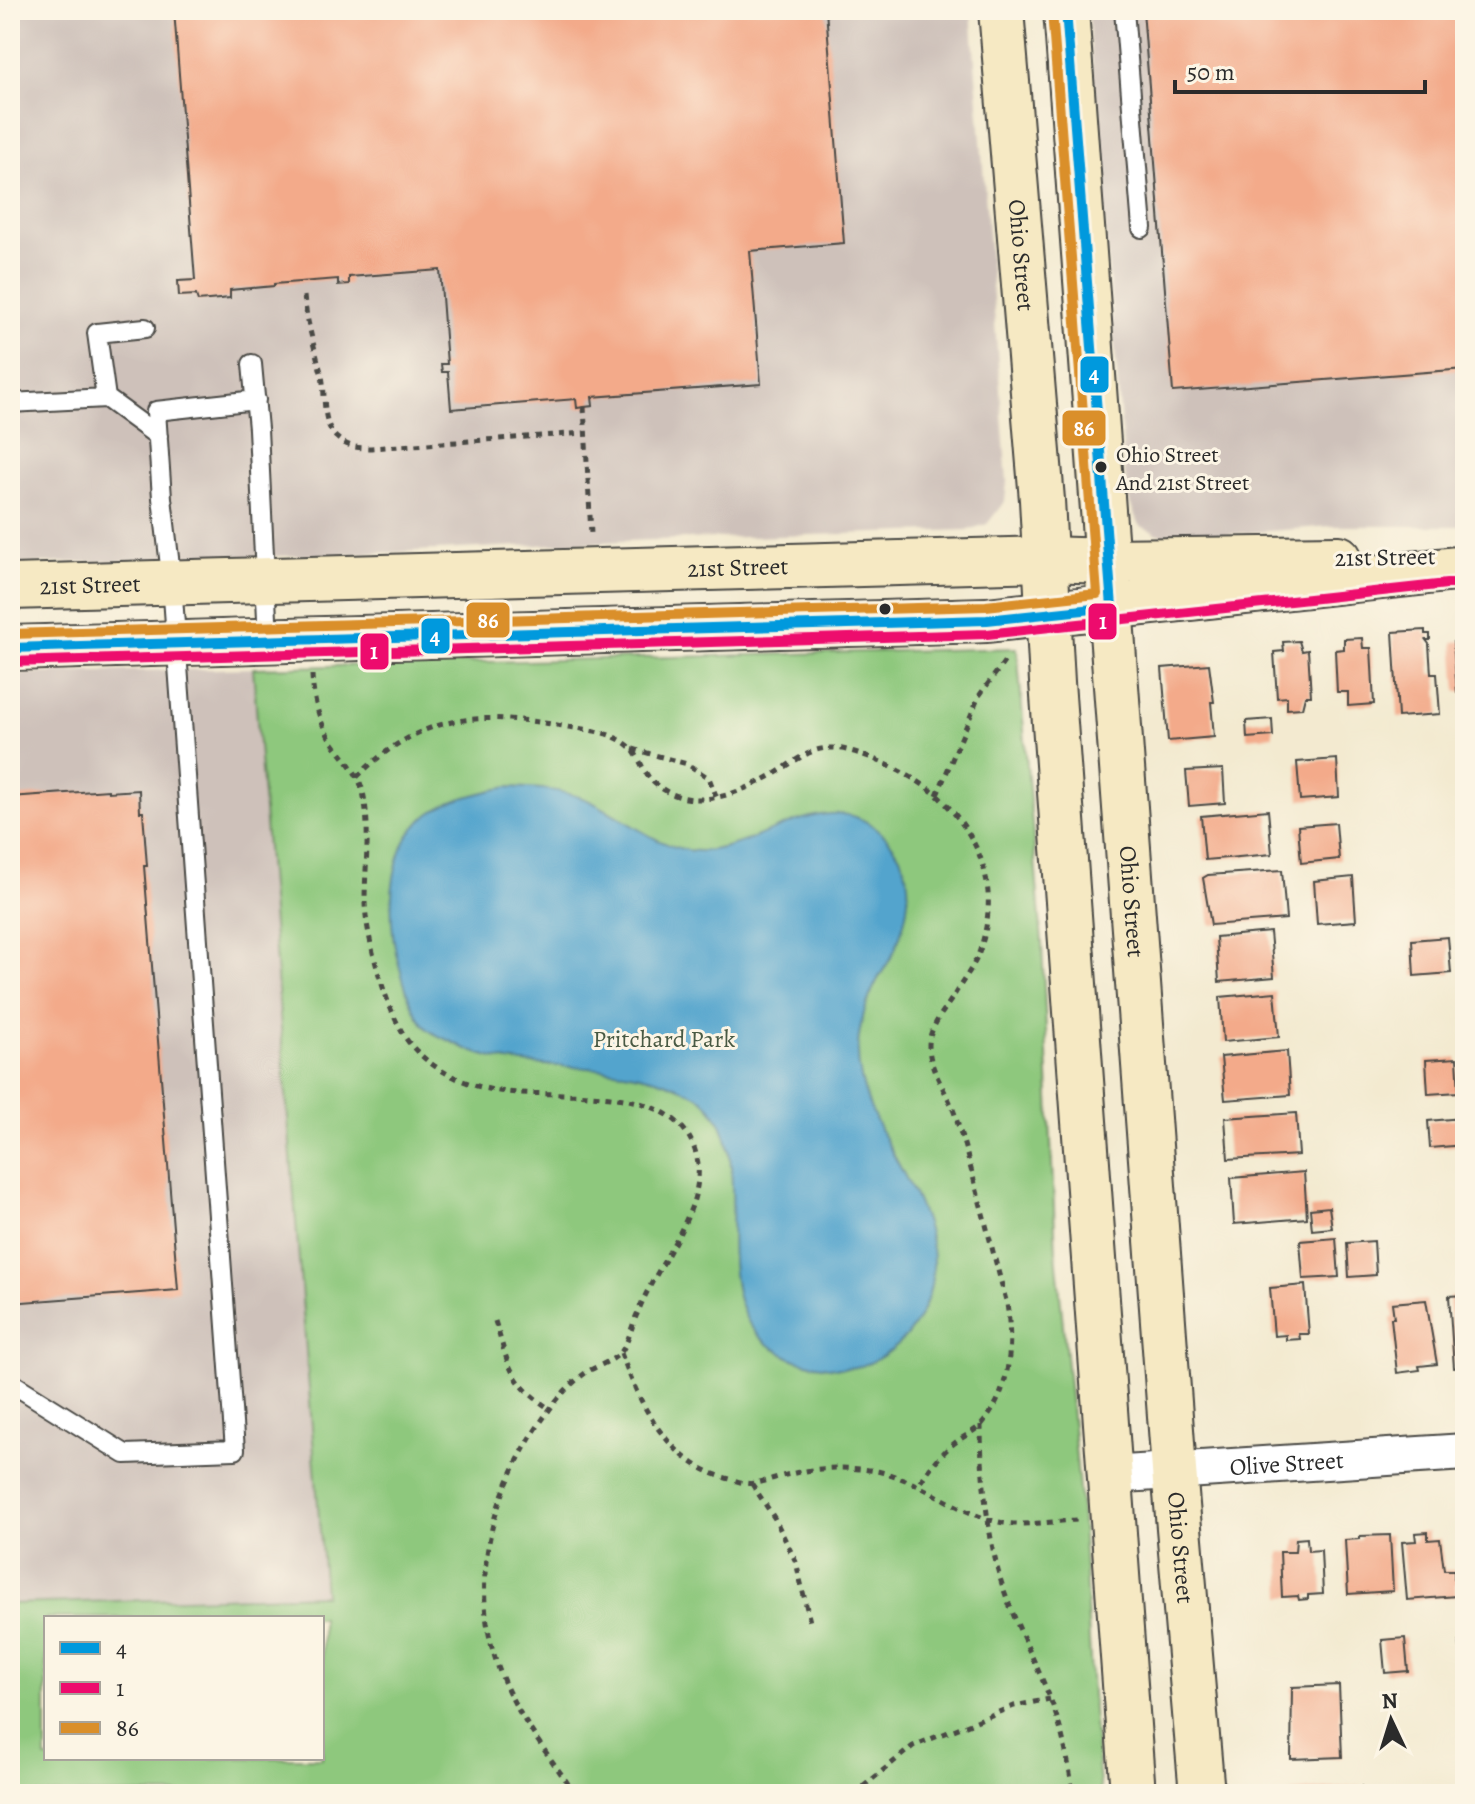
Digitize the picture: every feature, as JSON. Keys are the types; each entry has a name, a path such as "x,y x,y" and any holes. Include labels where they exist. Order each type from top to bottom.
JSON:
{"street":[{"name":"Ohio Street","path":"1001,10 1045,559 1133,1794"},
{"name":"Ohio Street","path":"1066,10 1174,1470 1202,1794"},
{"name":"21st Street","path":"10,587 1045,559 1109,561 1465,556"},
{"name":"21st Street","path":"10,648 987,620 1465,568"},
{"name":"Olive Street","path":"1109,1475 1465,1452"}],"lane":[{"path":"1124,10 1142,228"},
{"path":"106,398 97,333 145,328"},
{"path":"252,364 268,640"},
{"path":"10,403 106,398 158,436"},
{"path":"10,1382 125,1454 235,1450 172,583 156,411 256,400"}],"path":[{"path":"304,296 308,329 322,378 328,423 336,436 351,447 584,433"},
{"path":"584,407 593,571"},
{"path":"937,795 979,696 1008,656"},
{"path":"311,666 319,716 363,790 367,826 365,906 385,994 408,1042 431,1065 478,1086 504,1092 609,1096 641,1103 673,1118 688,1136 697,1158 697,1185 687,1219 639,1309 621,1353 584,1374 550,1409 505,1491 490,1532 483,1576 484,1614 491,1648 520,1715 575,1794"},
{"path":"357,777 381,753 411,735 440,724 465,720 535,721 607,733 632,748 687,764 709,778 717,798"},
{"path":"632,748 642,770 655,785 673,795 697,800 717,798 749,787 814,751 830,747 849,750 903,774 937,795 974,841 985,866 988,895 979,952 932,1029 929,1044 937,1079 956,1117 1007,1304 1011,1331 1010,1358 1005,1379 981,1424 936,1459 919,1484"},
{"path":"495,1321 515,1377 523,1390 550,1409"},
{"path":"621,1353 657,1428 692,1463 719,1476 752,1484 793,1473 851,1468 882,1472 919,1484 963,1509 1002,1523 1082,1519"},
{"path":"981,1424 983,1478 999,1575 1050,1699 1063,1739 1073,1794"},
{"path":"752,1484 775,1519 796,1562 810,1622"},
{"path":"854,1794 913,1746 1014,1706 1050,1699"}],"shaded area":[{"path":"10,10 971,10 1007,481 1005,501 987,524 967,530 10,564"},
{"path":"1088,10 1465,10 1465,526 1332,526 1180,538 1158,534 1139,525 1130,503 1125,474"},
{"path":"253,668 325,1596 10,1604 10,674"}],"green space":[{"name":"Pritchard Park","path":"1017,648 1042,942 1056,1253 1082,1519 1101,1794 10,1794 10,1604 325,1595 253,668"}],"water":[{"path":"508,787 576,796 656,839 686,850 723,848 814,816 836,814 858,818 878,830 900,856 908,884 906,915 894,951 867,1004 858,1047 862,1082 874,1117 924,1218 933,1252 931,1287 915,1324 892,1350 869,1363 847,1368 803,1362 768,1344 748,1321 737,1293 733,1260 730,1158 723,1128 702,1099 639,1075 530,1064 486,1056 435,1034 421,1021 406,990 393,936 392,891 402,848 420,821 446,804"}],"building":[{"path":"174,10 826,10 844,243 750,251 761,384 592,397 593,406 577,408 576,399 451,409 448,372 442,372 441,364 447,364 440,270 349,277 349,284 338,285 338,279 274,284 230,290 230,298 198,301 196,295 179,296 178,281 195,280"},
{"path":"1143,10 1465,10 1465,369 1173,392"},
{"path":"1425,630 1425,634 1430,634 1430,640 1426,640 1431,674 1437,674 1440,714 1398,717 1393,632"},
{"path":"1362,638 1363,648 1371,648 1374,704 1348,706 1348,692 1337,692 1335,650 1344,649 1344,639"},
{"path":"1299,641 1302,651 1308,650 1311,696 1305,696 1302,708 1287,709 1287,697 1277,698 1274,652 1284,651 1283,642"},
{"path":"1465,641 1465,692 1457,692 1453,642"},
{"path":"1209,664 1214,737 1168,741 1162,668"},
{"path":"1272,719 1273,736 1247,738 1246,721"},
{"path":"1337,759 1339,797 1300,800 1297,762"},
{"path":"1223,769 1225,803 1189,806 1186,771"},
{"path":"139,790 140,812 143,812 147,866 144,866 178,1290 10,1303 10,797"},
{"path":"1268,810 1272,854 1205,860 1201,816"},
{"path":"1336,823 1339,859 1301,863 1298,826"},
{"path":"1282,870 1286,919 1211,925 1203,878 1208,875"},
{"path":"1353,877 1356,921 1317,924 1314,881"},
{"path":"1270,932 1274,977 1219,982 1216,937"},
{"path":"1448,937 1451,973 1414,976 1412,940"},
{"path":"1275,992 1279,1037 1223,1042 1220,997"},
{"path":"1287,1051 1290,1095 1225,1100 1221,1057"},
{"path":"1457,1058 1459,1092 1428,1094 1426,1060"},
{"path":"1296,1113 1299,1155 1228,1159 1225,1118"},
{"path":"1462,1118 1464,1145 1430,1148 1428,1121"},
{"path":"1304,1172 1307,1218 1234,1224 1231,1178"},
{"path":"1329,1207 1332,1228 1312,1230 1310,1209"},
{"path":"1336,1238 1339,1277 1303,1279 1300,1241"},
{"path":"1374,1241 1376,1275 1349,1277 1347,1243"},
{"path":"1305,1285 1309,1334 1299,1334 1300,1339 1286,1340 1286,1335 1274,1336 1270,1288"},
{"path":"1465,1295 1465,1367 1454,1368 1449,1296"},
{"path":"1426,1300 1437,1364 1397,1373 1392,1303"},
{"path":"1428,1532 1428,1540 1440,1539 1444,1570 1454,1570 1454,1578 1459,1577 1460,1584 1455,1584 1456,1596 1407,1600 1402,1542 1416,1541 1415,1533"},
{"path":"1390,1535 1393,1591 1348,1594 1345,1540"},
{"path":"1307,1538 1308,1551 1321,1550 1323,1594 1308,1595 1308,1599 1299,1600 1298,1596 1282,1597 1280,1552 1295,1552 1296,1539"},
{"path":"1465,1631 1465,1666 1461,1666 1459,1632"},
{"path":"1405,1638 1408,1671 1385,1673 1382,1640"},
{"path":"1339,1685 1342,1757 1291,1759 1292,1687"},
{"path":"1361,1786 1362,1794 1292,1794 1292,1792"}],"transit line":[{"name":"4","path":"10,648 987,620 1112,607 1066,10"},
{"name":"86","path":"10,634 986,606 1097,594 1052,11"},
{"name":"1","path":"10,662 987,634 1465,582"}],"place":[{"name":"Ohio Street And 21st Street","path":"1101,467"}]}
